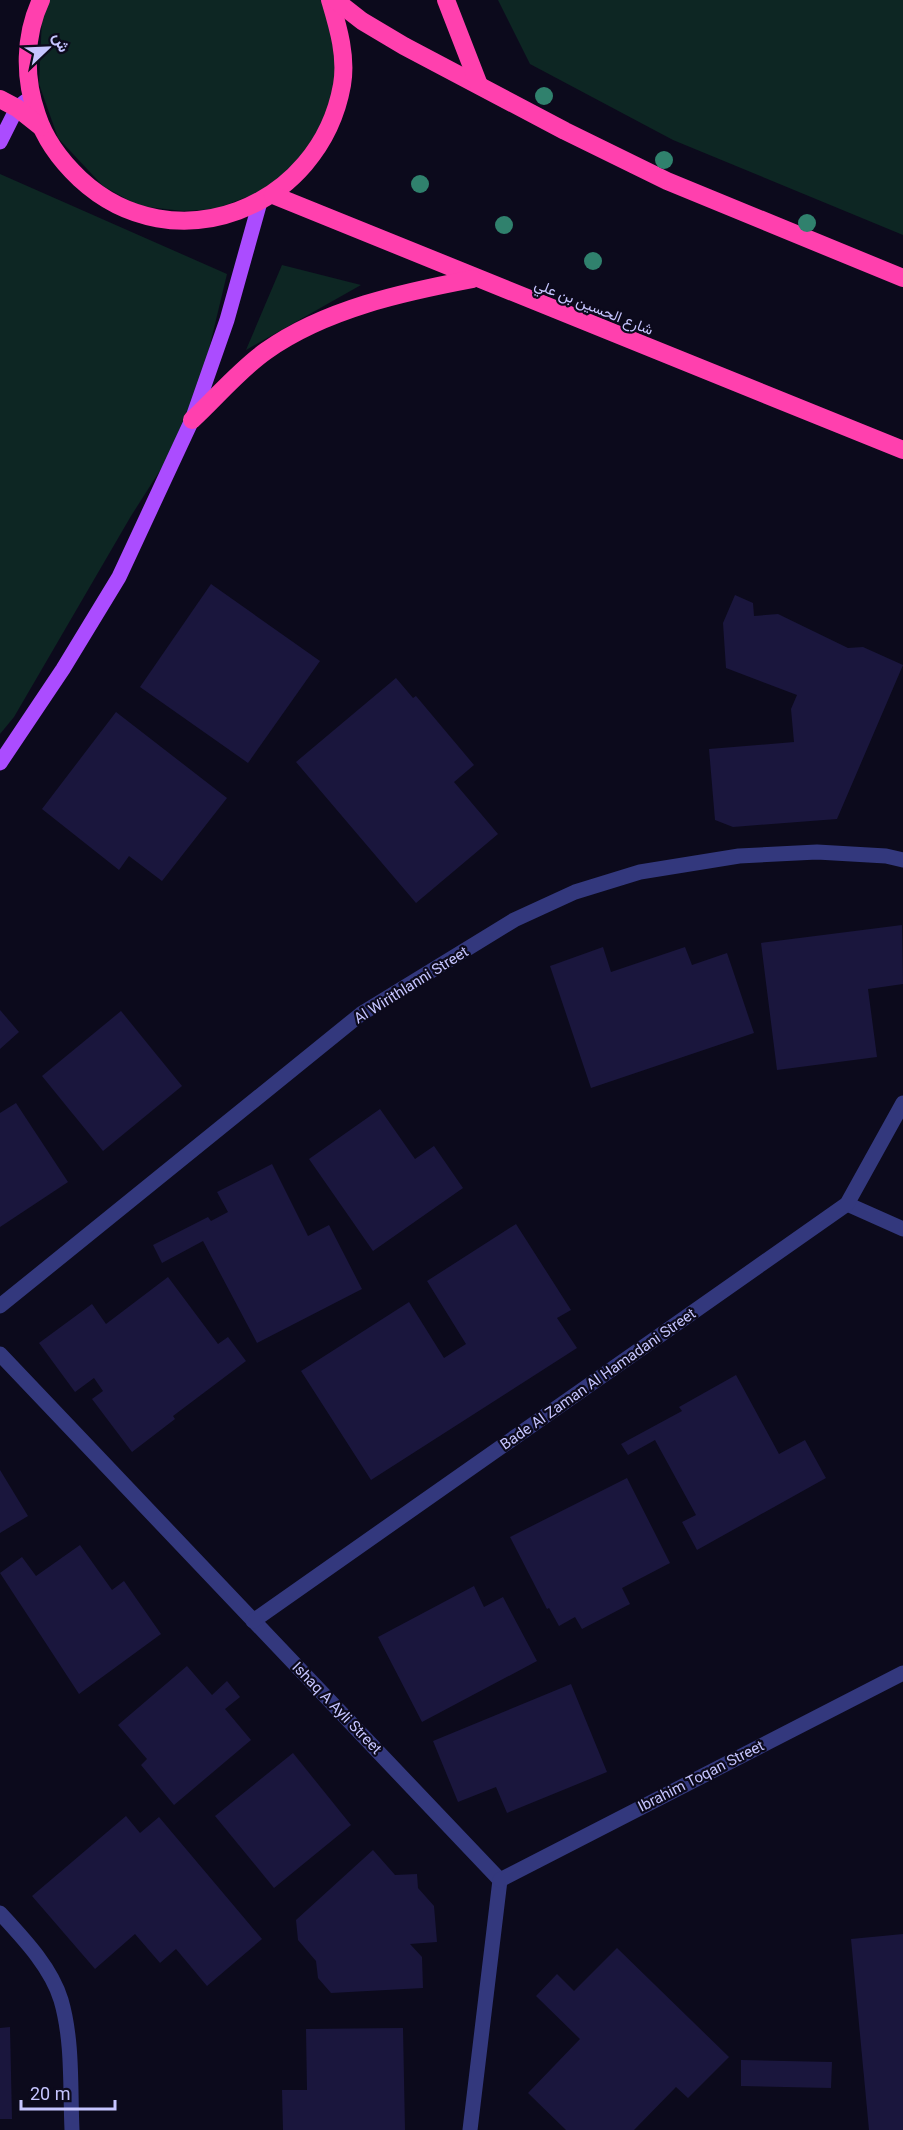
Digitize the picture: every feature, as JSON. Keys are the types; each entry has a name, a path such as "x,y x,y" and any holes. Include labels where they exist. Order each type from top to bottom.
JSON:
{"highway":[{"path":"40,0 33,16 24,103 64,164 95,193 135,213 177,221 220,218 267,199 306,165 330,127 342,84 342,39 332,0"},
{"path":"332,0 404,46 667,182 903,278"},
{"path":"446,0 479,85"},
{"path":"0,99 24,103"},
{"name":"شارع الحسين بن علي","path":"267,199 903,450"},
{"path":"192,420 265,351 328,318 399,293 473,279"}],"main road":[{"path":"0,142 24,103"},
{"path":"0,763 63,669 118,577 192,420 267,199"}],"street":[{"name":"Al Wirithlanni Street","path":"0,1306 361,1014 514,920 575,892 640,872 739,856 816,852 886,856 903,860"},
{"name":"Bade Al Zaman Al Hamadani Street","path":"254,1621 847,1204 903,1103"},
{"path":"847,1204 903,1229"},
{"name":"Ishaq A Ayli Street","path":"0,1354 500,1880"},
{"name":"Ibrahim Toqan Street","path":"500,1880 903,1673"},
{"path":"470,2130 500,1880"},
{"path":"3,1919 49,1973 61,1999 68,2036 72,2130"}],"green space":[{"path":"50,0 325,0 335,42 336,82 327,111 306,154 278,182 257,193 215,209 183,211 139,206 103,186 58,138 39,84 42,18"},
{"path":"498,0 903,0 903,235 673,140 530,64"},
{"path":"0,174 227,274 192,420 131,516 14,717 0,734"},
{"path":"282,265 361,285 246,350"}],"building":[{"path":"211,584 320,661 248,763 140,687"},
{"path":"735,595 753,603 754,616 778,614 848,648 863,647 903,665 837,819 733,827 715,820 709,749 794,742 791,709 797,695 726,668 723,623"},
{"path":"396,678 413,698 416,696 474,765 454,782 498,834 416,903 296,762"},
{"path":"116,712 227,798 162,881 129,856 119,870 42,809"},
{"path":"902,925 903,984 868,989 877,1057 777,1070 761,943"},
{"path":"603,947 611,972 685,947 692,965 727,953 754,1033 591,1088 550,966"},
{"path":"0,1010 19,1032 0,1049"},
{"path":"121,1011 182,1086 103,1151 42,1076"},
{"path":"16,1103 68,1182 0,1227 0,1113"},
{"path":"380,1109 415,1159 434,1146 463,1188 373,1251 309,1159"},
{"path":"272,1164 308,1236 329,1225 362,1289 257,1343 203,1241 162,1263 153,1245 208,1217 211,1221 228,1212 217,1192"},
{"path":"516,1224 571,1310 557,1318 577,1348 371,1480 301,1371 409,1302 444,1358 466,1344 427,1281"},
{"path":"168,1277 218,1344 228,1337 246,1361 173,1416 175,1419 132,1452 92,1399 103,1391 94,1378 75,1392 39,1343 92,1304 106,1324"},
{"path":"736,1375 779,1454 805,1440 826,1478 697,1550 682,1522 696,1515 655,1440 628,1455 621,1444 682,1411 679,1407"},
{"path":"0,1470 28,1516 0,1533"},
{"path":"627,1478 670,1563 622,1588 630,1604 582,1629 575,1617 559,1626 549,1608 547,1609 510,1537"},
{"path":"80,1545 112,1590 124,1581 161,1634 79,1694 0,1573 22,1557 36,1576"},
{"path":"474,1586 484,1607 503,1597 537,1661 422,1722 378,1637"},
{"path":"187,1666 212,1695 227,1681 240,1697 225,1709 251,1740 174,1805 141,1765 147,1759 118,1725"},
{"path":"571,1684 607,1772 507,1813 496,1787 458,1802 433,1741"},
{"path":"293,1753 351,1825 274,1888 215,1816"},
{"path":"126,1816 140,1833 159,1817 262,1939 207,1986 176,1949 160,1963 135,1934 95,1969 32,1896"},
{"path":"373,1850 395,1875 417,1874 418,1888 434,1906 437,1942 410,1944 422,1957 423,1988 331,1993 318,1978 316,1961 298,1940 296,1920"},
{"path":"903,1934 903,2130 869,2130 851,1939"},
{"path":"617,1948 729,2057 688,2098 676,2087 634,2130 566,2130 528,2093 580,2039 536,1996 557,1974 574,1991"},
{"path":"10,2027 12,2119 0,2119 0,2028"},
{"path":"403,2028 405,2130 283,2130 282,2090 307,2090 306,2029"},
{"path":"741,2060 832,2062 831,2088 741,2086"}]}
